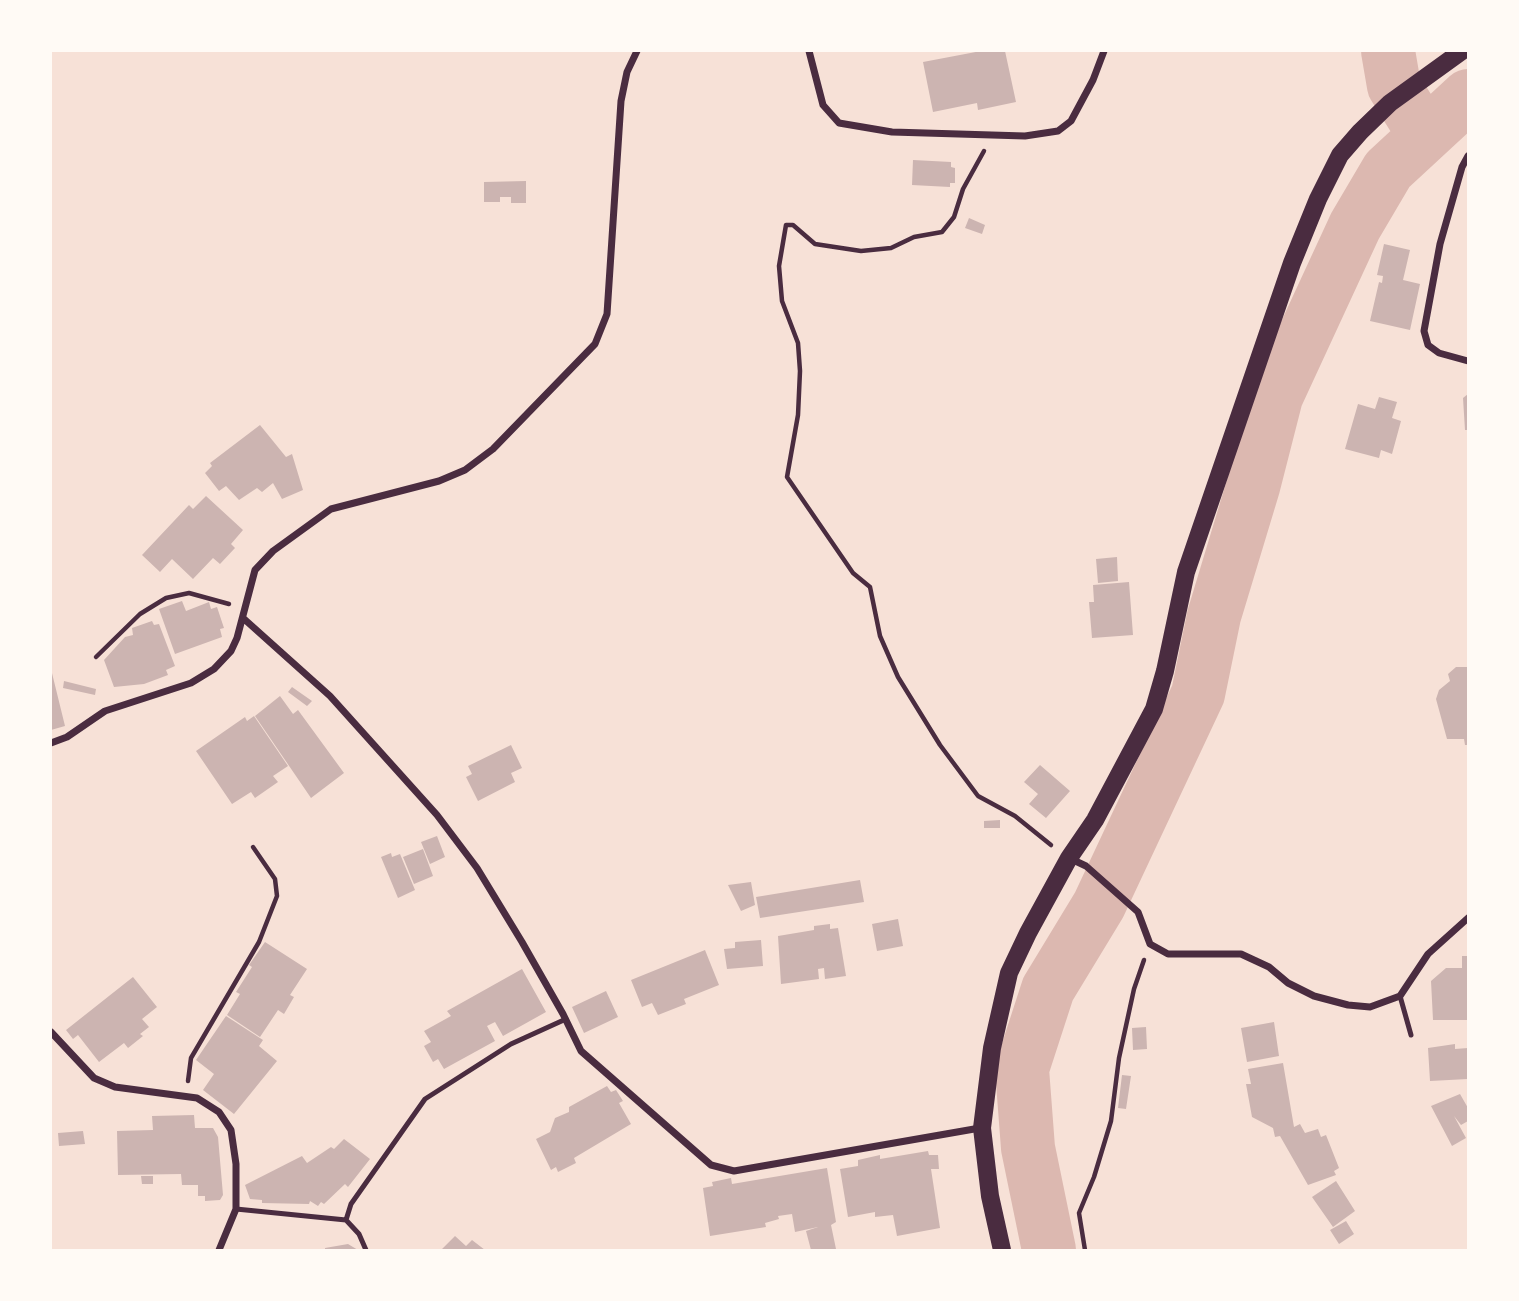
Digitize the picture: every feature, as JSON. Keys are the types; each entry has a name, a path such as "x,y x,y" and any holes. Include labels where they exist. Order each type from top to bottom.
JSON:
{"main road":[{"path":"998,1247 982,1128 992,1048 1009,973 1069,859 1095,820 1154,709 1166,671 1186,572 1292,263 1318,199 1340,155 1390,103 1462,51"}],"street":[{"path":"51,743 67,737 105,711 191,683 214,669 230,651 243,618 255,570 304,526 331,509 439,481 465,470 493,449 595,344 607,314 621,101 626,72 637,51"},
{"path":"809,51 823,105 839,123 892,132 1025,136 1058,131 1071,121 1104,51"},
{"path":"1468,156 1462,167 1440,244 1424,331 1428,345 1439,353 1468,361"},
{"path":"243,618 330,696 437,815 477,868 566,1019 581,1051 711,1165 734,1171 982,1128"},
{"path":"1069,859 1086,866 1138,912 1150,944 1168,954 1241,954 1269,967 1288,983 1329,1002 1370,1007 1400,996 1428,954 1468,918"},
{"path":"51,1032 94,1078 115,1087 197,1098 219,1112 230,1130 236,1164 236,1209 219,1250"}],"lane":[{"path":"1400,996 1411,1035"},
{"path":"346,1220 351,1204 425,1099 511,1044 566,1019"},
{"path":"236,1209 346,1220 359,1234 366,1250"}],"path":[{"path":"990,134 963,189 954,217 942,232 914,237 878,251 861,251 815,244 793,225 786,225 781,244 782,301 799,343 800,371 798,415 787,477 846,563 870,587 880,636 898,677 955,765 978,796 1014,816 1069,859"},
{"path":"96,657 140,614 166,598 189,593 245,608"},
{"path":"187,1096 191,1058 259,942 277,895 275,879 253,847"},
{"path":"1085,1250 1079,1213 1094,1177 1111,1121 1119,1058 1134,989 1150,944"}],"building":[{"path":"981,51 1005,51 1016,102 978,110 977,103 933,112 923,62"},
{"path":"913,160 951,162 951,167 955,168 955,183 950,183 950,187 912,185"},
{"path":"526,181 526,203 511,203 511,197 500,197 500,202 484,202 484,182"},
{"path":"969,218 985,225 982,234 965,228"},
{"path":"1384,244 1410,250 1403,280 1420,284 1410,330 1370,321 1379,282 1382,283 1383,276 1377,275"},
{"path":"1468,394 1468,430 1465,430 1463,398"},
{"path":"1379,397 1397,402 1392,418 1401,421 1392,454 1381,450 1379,458 1345,449 1358,404 1375,409"},
{"path":"260,425 286,457 292,454 303,490 282,499 273,483 262,492 257,488 239,500 226,486 219,491 205,473 212,466 210,463"},
{"path":"206,496 243,530 231,544 235,548 220,564 213,558 193,579 172,559 160,572 142,555 189,505 193,509"},
{"path":"1117,557 1118,581 1098,583 1096,559"},
{"path":"1129,582 1133,635 1092,638 1089,602 1094,602 1093,585"},
{"path":"182,601 186,611 209,602 211,609 217,607 224,628 220,629 222,637 175,654 159,609"},
{"path":"152,621 154,625 159,624 175,666 166,670 168,675 144,684 114,687 104,660 125,637 133,635 132,628"},
{"path":"1456,667 1468,667 1468,745 1465,745 1464,739 1447,739 1436,699 1439,690 1450,681 1448,674"},
{"path":"51,669 65,726 51,730"},
{"path":"64,681 96,689 95,695 63,688"},
{"path":"292,687 312,701 307,706 288,692"},
{"path":"280,696 293,714 298,710 344,773 311,798 255,716"},
{"path":"254,716 288,766 273,776 278,782 255,798 251,792 232,804 196,751 245,717 247,721"},
{"path":"511,745 522,768 511,773 515,782 478,801 466,777 472,774 468,766"},
{"path":"1040,765 1070,791 1046,818 1029,804 1038,794 1024,782"},
{"path":"1000,820 1000,828 984,828 984,821"},
{"path":"437,836 445,857 430,864 421,842"},
{"path":"423,849 433,876 414,884 403,857"},
{"path":"391,853 392,857 400,854 415,890 398,898 381,857"},
{"path":"860,880 864,902 760,918 756,897"},
{"path":"751,882 755,905 741,911 728,885"},
{"path":"898,919 903,946 877,951 872,924"},
{"path":"830,924 830,929 838,928 846,976 825,979 824,968 818,969 819,979 781,984 778,936 814,930 814,926"},
{"path":"761,940 763,966 727,969 724,949 735,948 735,942"},
{"path":"265,942 307,969 290,995 294,997 284,1014 278,1010 260,1037 227,1015 240,994 236,992 252,967 249,965"},
{"path":"705,950 719,985 684,999 686,1004 658,1015 652,1003 642,1007 631,980"},
{"path":"1462,956 1468,956 1468,1020 1433,1020 1431,981 1446,968 1462,968"},
{"path":"522,969 546,1012 503,1036 495,1022 487,1026 495,1041 444,1069 438,1059 433,1062 424,1046 431,1042 424,1031 451,1016 447,1011"},
{"path":"133,977 157,1007 142,1019 149,1027 140,1034 143,1036 128,1048 124,1043 99,1062 78,1035 73,1039 66,1030"},
{"path":"606,991 618,1017 584,1033 572,1007"},
{"path":"226,1016 263,1040 259,1046 277,1061 234,1114 203,1090 214,1074 196,1060"},
{"path":"1274,1022 1279,1056 1247,1062 1241,1028"},
{"path":"1146,1027 1147,1049 1133,1050 1132,1028"},
{"path":"1455,1044 1455,1049 1468,1048 1468,1079 1430,1081 1428,1048"},
{"path":"1283,1063 1294,1127 1300,1124 1305,1133 1318,1129 1321,1137 1326,1135 1339,1168 1334,1171 1336,1175 1308,1185 1280,1136 1275,1137 1273,1128 1252,1117 1246,1084 1251,1084 1248,1069"},
{"path":"1122,1075 1131,1076 1126,1109 1118,1108"},
{"path":"607,1086 611,1092 616,1090 623,1101 619,1103 631,1124 574,1158 576,1163 558,1172 556,1167 551,1170 536,1139 550,1132 555,1118 569,1112 569,1107"},
{"path":"1460,1094 1468,1108 1468,1121 1461,1125 1454,1116 1466,1138 1452,1146 1431,1106"},
{"path":"194,1115 195,1128 213,1128 218,1137 223,1195 220,1200 205,1201 205,1196 198,1196 198,1185 182,1185 181,1174 118,1175 117,1131 153,1130 152,1116"},
{"path":"83,1131 85,1144 59,1146 58,1133"},
{"path":"344,1139 370,1159 348,1187 345,1184 324,1204 321,1202 318,1206 310,1201 309,1204 262,1203 262,1200 250,1199 245,1185 302,1156 307,1163 331,1147 334,1149"},
{"path":"928,1151 929,1155 938,1155 939,1169 931,1169 940,1228 897,1236 893,1215 875,1217 875,1212 848,1217 840,1169 858,1166 858,1160 880,1155 880,1159"},
{"path":"827,1168 836,1222 831,1225 836,1249 811,1250 806,1231 818,1227 795,1232 792,1214 778,1216 779,1219 765,1223 766,1227 710,1236 703,1188 713,1186 712,1182 731,1178 732,1184"},
{"path":"141,1176 153,1176 153,1184 142,1184"},
{"path":"1336,1181 1355,1211 1333,1227 1312,1197"},
{"path":"1346,1221 1354,1234 1339,1244 1330,1230"},
{"path":"455,1236 466,1246 472,1240 485,1250 441,1250"},
{"path":"348,1244 358,1250 325,1250 325,1248"}],"waterway":[{"path":"1388,51 1394,86 1424,134"},
{"path":"1049,1250 1028,1148 1022,1069 1048,989 1099,905 1198,694 1214,616 1253,487 1276,397 1355,226 1388,170 1468,96"}]}
